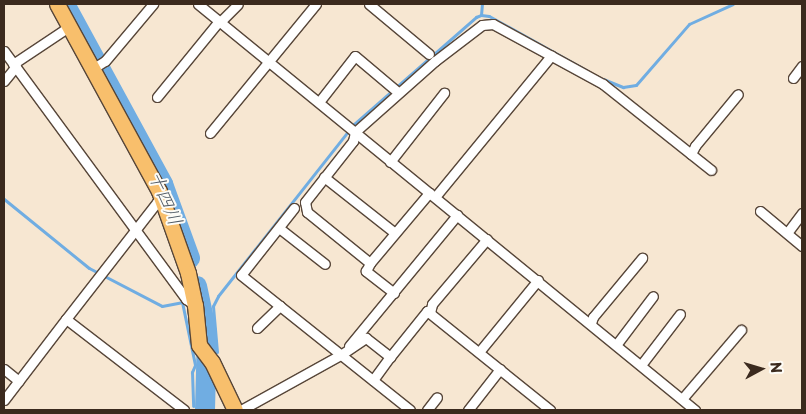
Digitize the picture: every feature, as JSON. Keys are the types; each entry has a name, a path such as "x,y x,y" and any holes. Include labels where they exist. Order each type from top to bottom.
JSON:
{"main road":[{"path":"58,4 70,26 98,66 162,200 188,273 195,305 201,350 212,362 236,410"}],"street":[{"path":"98,66 153,4"},
{"path":"198,4 696,410"},
{"path":"157,97 220,21 238,4"},
{"path":"210,133 316,4"},
{"path":"368,4 429,54"},
{"path":"352,130 396,90 482,25 493,24 614,92 711,170"},
{"path":"4,81 14,65 70,26"},
{"path":"4,51 186,300 195,305"},
{"path":"319,102 355,56 396,90"},
{"path":"394,293 366,271 370,263 395,233 432,195 551,56"},
{"path":"793,78 802,66"},
{"path":"390,162 444,93"},
{"path":"691,154 695,146 738,94"},
{"path":"352,130 353,140 306,198 305,209 370,263"},
{"path":"324,177 395,233"},
{"path":"4,400 104,269 157,202 162,200"},
{"path":"294,208 241,275 410,410"},
{"path":"760,210 802,246"},
{"path":"787,233 802,214"},
{"path":"342,354 457,215"},
{"path":"279,228 325,264"},
{"path":"430,313 432,304 487,239"},
{"path":"591,324 593,317 642,258"},
{"path":"479,352 538,280"},
{"path":"616,345 653,296"},
{"path":"257,328 280,306"},
{"path":"373,380 427,311 550,410"},
{"path":"640,365 680,314"},
{"path":"66,319 184,410"},
{"path":"682,399 687,396 741,330"},
{"path":"236,410 342,354 366,338 390,357"},
{"path":"4,369 19,381"},
{"path":"468,410 500,370"},
{"path":"427,410 437,397"}],"waterway":[{"name":"十四川","path":"65,4 163,184 190,258"},
{"path":"481,15 482,4"},
{"path":"603,79 623,87 636,85 689,24 733,4"},
{"path":"217,352 213,306 218,296 353,125 476,17 481,15 489,16 586,70"},
{"path":"4,199 89,268 162,306 182,302 195,365 192,372 193,406"},
{"name":"十四川","path":"197,286 207,333 205,410"},
{"name":"十四川","path":"205,389 209,378"}]}
